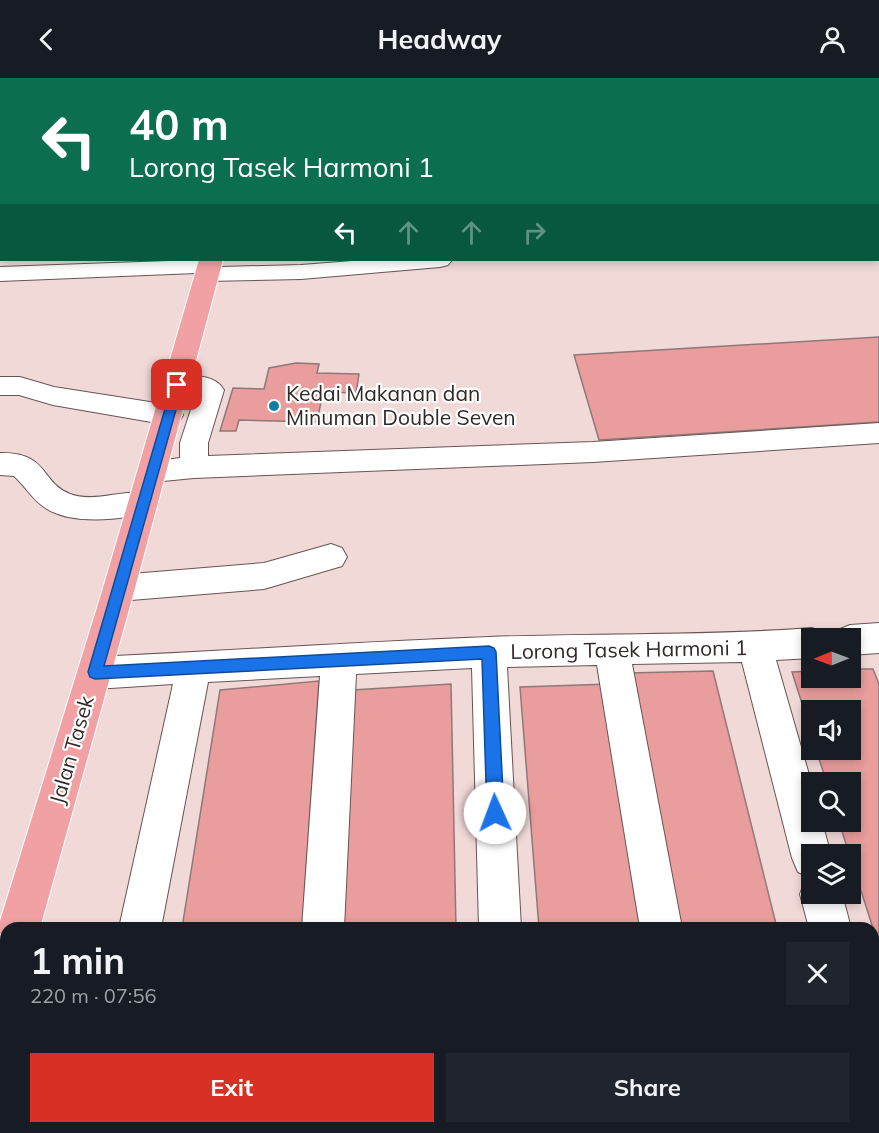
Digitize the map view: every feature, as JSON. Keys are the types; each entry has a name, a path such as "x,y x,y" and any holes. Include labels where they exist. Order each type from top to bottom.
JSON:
{"main road":[{"name":"Jalan Tasek","path":"21,922 153,471 209,266"}],"street":[{"path":"0,274 209,266 363,268 431,261"},
{"path":"177,385 200,385 211,390 194,443 194,467"},
{"path":"0,386 20,387 53,396 169,415"},
{"path":"153,471 194,467 593,452 879,433"},
{"path":"0,464 17,464 29,472 40,487 63,504 92,507 143,503"},
{"path":"119,588 264,576 331,557"},
{"name":"Lorong Tasek Harmoni 1","path":"95,672 489,652 755,647 801,644"},
{"path":"755,647 808,844"},
{"path":"612,650 660,922"},
{"path":"489,652 500,922"},
{"path":"323,922 339,659"},
{"path":"141,922 194,666"},
{"path":"824,904 828,922"}],"building":[{"path":"879,337 879,422 599,440 574,355"},
{"name":"Kedai Makanan dan Minuman Double Seven","path":"296,363 319,364 317,373 359,374 356,393 323,392 317,422 239,420 236,431 220,431 233,388 264,389 269,368"},
{"path":"861,669 873,669 879,684 879,922 871,922 861,891 861,844 846,844 842,832 861,832 861,772 823,772 819,760 861,760 861,700 801,700 792,672 801,672 801,688 861,688"},
{"path":"713,671 776,922 672,922 627,673"},
{"path":"319,681 302,922 183,922 220,690"},
{"path":"451,684 456,922 339,922 352,690"},
{"path":"610,684 647,922 539,922 520,687"}],"place":[{"name":"Kedai Makanan dan Minuman Double Seven","path":"274,406"}],"route":[{"path":"177,385 95,672 489,652 495,813"}]}
